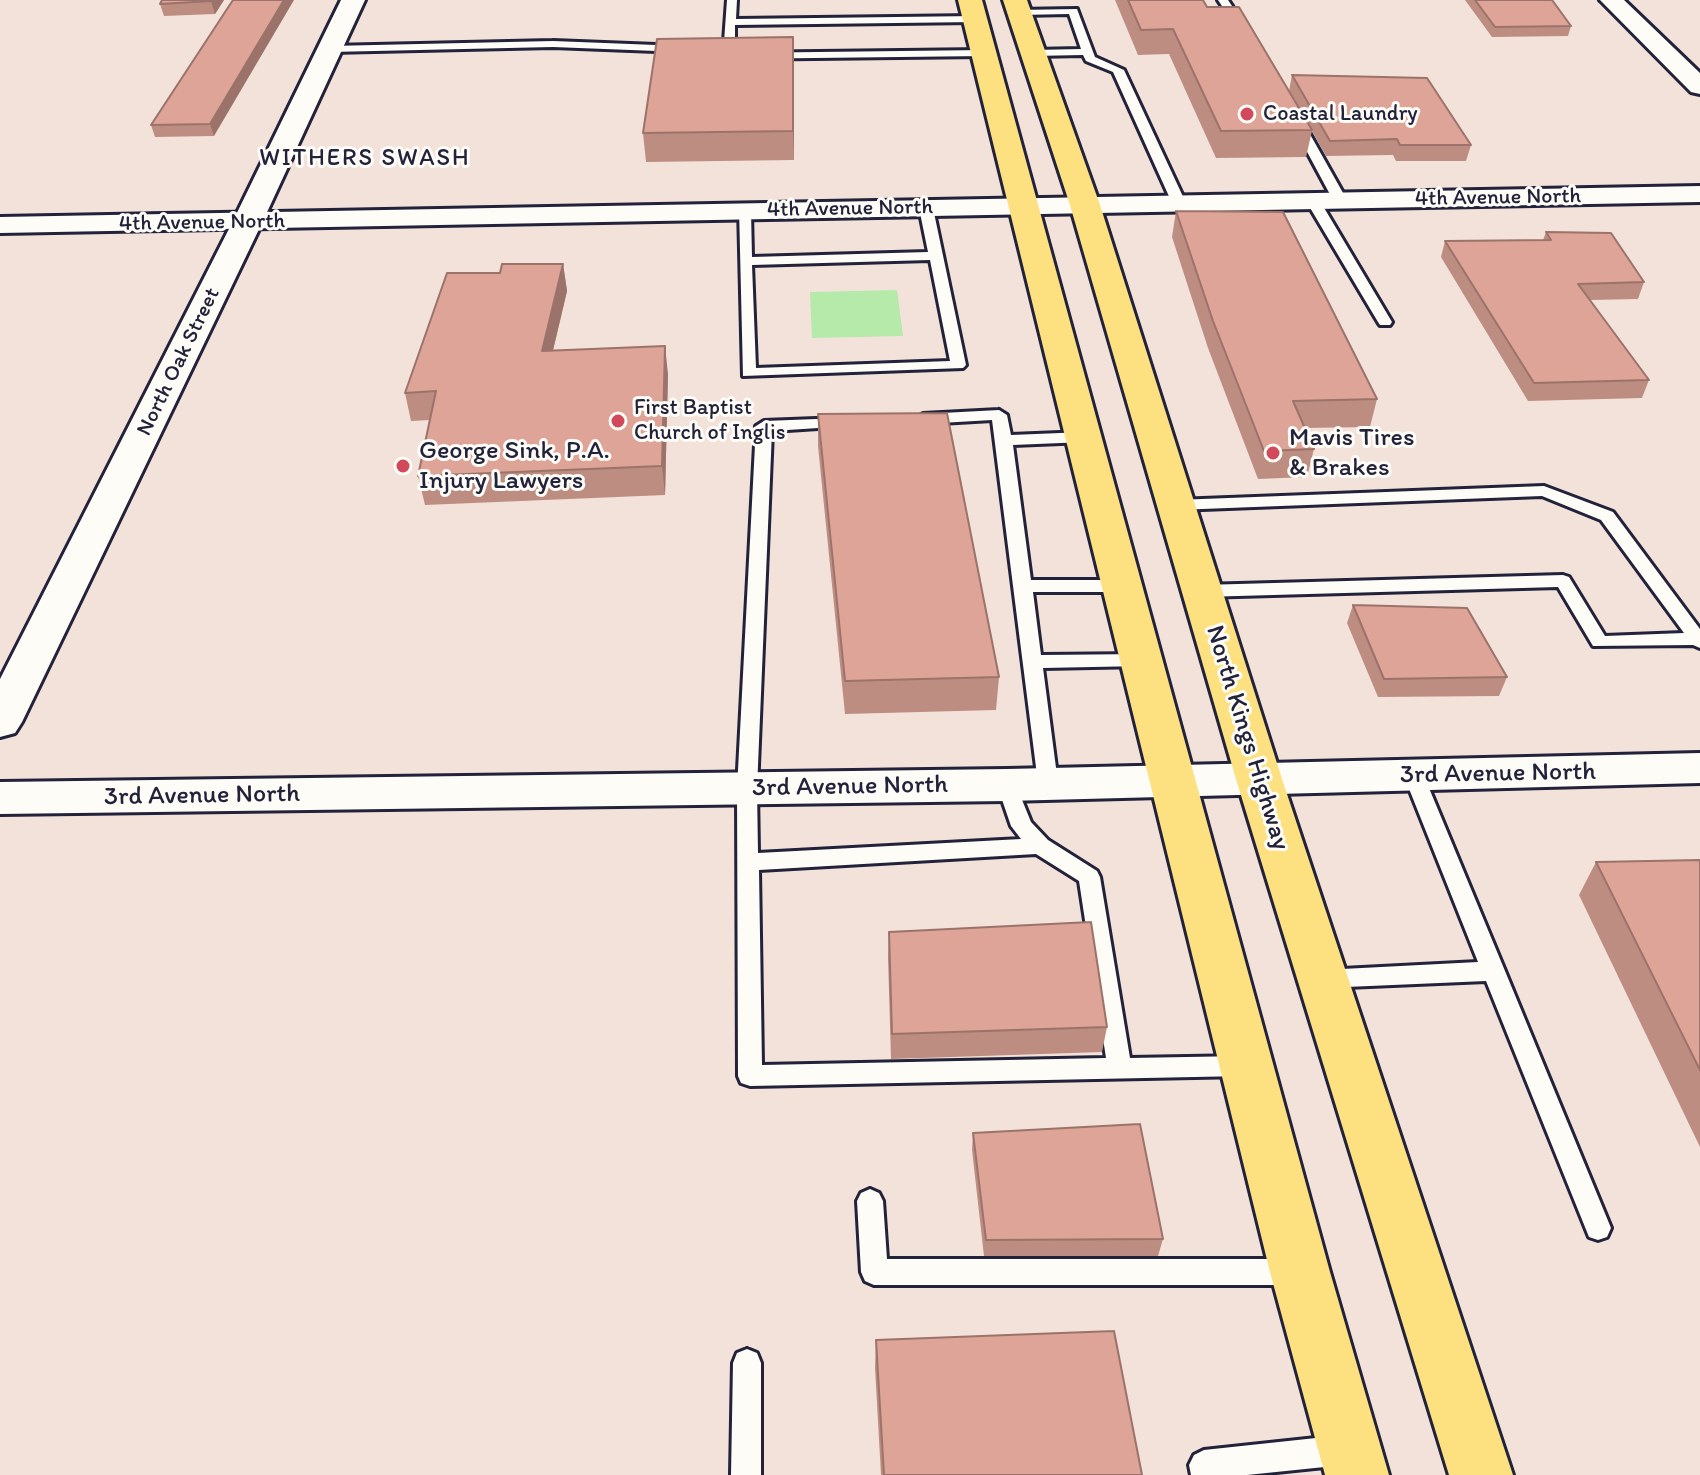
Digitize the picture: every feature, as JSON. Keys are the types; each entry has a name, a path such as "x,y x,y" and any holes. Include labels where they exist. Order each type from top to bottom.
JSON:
{"main road":[{"name":"North Kings Highway","path":"1018,6 1085,205 1259,779 1481,1475"},
{"path":"977,24 1300,1272 1353,1462"}],"street":[{"name":"North Oak Street","path":"0,722 247,223 353,0"},
{"path":"1611,0 1700,87"},
{"name":"4th Avenue North","path":"0,225 247,223 1700,194"},
{"name":"3rd Avenue North","path":"0,798 747,789 1700,768"}],"lane":[{"path":"732,0 729,56 977,24"},
{"path":"1223,0 1253,45"},
{"path":"1018,6 1073,11 1090,59 1118,70 1179,203"},
{"path":"730,22 977,24"},
{"path":"330,49 553,44 700,50"},
{"path":"715,51 729,51"},
{"path":"1033,53 1088,52"},
{"path":"1290,109 1327,201 1385,322"},
{"path":"744,211 748,373 958,365 926,208"},
{"path":"745,261 936,256"},
{"path":"905,420 999,415 1032,662 1027,784 1022,826 1040,846 1089,877 1120,1068"},
{"path":"858,422 764,426 747,789 750,1076 1248,1066"},
{"path":"1004,440 1085,437"},
{"path":"1176,505 1544,491 1607,516 1699,641"},
{"path":"1202,591 1563,581 1600,642 1699,641"},
{"path":"1023,586 1124,586"},
{"path":"1032,662 1143,660"},
{"path":"1414,776 1598,1228"},
{"path":"749,862 1040,846"},
{"path":"1323,979 1494,971"},
{"path":"870,1201 874,1272 1300,1272"},
{"path":"746,1475 747,1363"},
{"path":"1206,1475 1204,1465 1353,1462"}],"green space":[{"path":"897,290 903,336 812,338 810,292"}],"building":[{"path":"162,0 212,0 160,4"},
{"path":"233,0 284,0 210,124 151,125"},
{"path":"1128,0 1203,0 1207,7 1239,7 1312,130 1221,131 1173,29 1141,30"},
{"path":"1475,0 1552,0 1571,26 1495,27"},
{"path":"793,37 793,131 643,133 657,39"},
{"path":"1292,75 1427,78 1471,145 1400,145 1397,139 1330,141"},
{"path":"1176,211 1283,212 1377,399 1293,401 1314,449 1264,451 1213,321"},
{"path":"1546,232 1611,233 1644,282 1578,284 1649,380 1534,383 1445,241 1551,240"},
{"path":"502,264 563,264 542,351 665,346 662,466 418,476 436,391 405,393 447,273 500,273"},
{"path":"947,413 999,677 845,681 818,414"},
{"path":"1353,605 1467,608 1507,677 1384,679"},
{"path":"1700,860 1700,1070 1596,862"},
{"path":"1091,922 1107,1027 892,1034 889,932"},
{"path":"1140,1124 1163,1239 986,1240 973,1133"},
{"path":"1114,1331 1142,1475 884,1475 876,1340"}],"place":[{"name":"Coastal Laundry","path":"1247,114"},
{"name":"First Baptist Church of Inglis","path":"618,421"},
{"name":"Mavis Tires & Brakes","path":"1273,453"},
{"name":"George Sink, P.A. Injury Lawyers","path":"403,466"}],"district":[{"name":"WITHERS SWASH","path":"365,159"}]}
